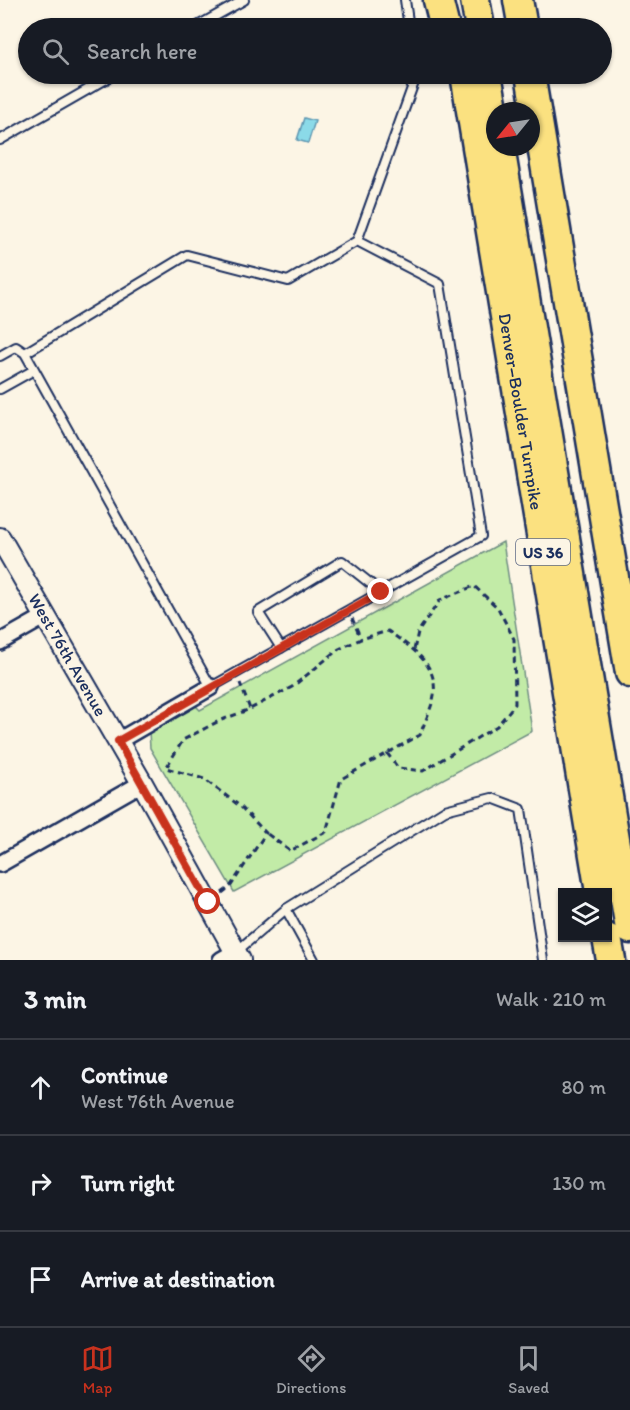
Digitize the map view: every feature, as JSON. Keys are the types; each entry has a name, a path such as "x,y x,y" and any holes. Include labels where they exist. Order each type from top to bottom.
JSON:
{"highway":[{"path":"438,0 442,18"},
{"path":"454,0 457,18"},
{"path":"475,0 478,18"},
{"path":"518,0 521,18"},
{"path":"531,0 533,18"},
{"path":"457,84 487,212"},
{"name":"Denver–Boulder Turnpike","path":"467,84 599,888"},
{"path":"489,84 492,102"},
{"path":"532,84 630,673"},
{"path":"540,84 548,175"},
{"path":"501,156 630,929"},
{"path":"608,942 611,960"}],"street":[{"name":"West 76th Avenue","path":"0,538 208,902 232,957"},
{"path":"0,642 46,616"},
{"path":"118,741 211,687"},
{"path":"0,864 142,783"}],"lane":[{"path":"212,18 244,0"},
{"path":"405,0 408,18"},
{"path":"0,140 98,84"},
{"path":"25,353 187,255 288,281 357,241 413,84"},
{"path":"0,356 16,347 25,353 211,687 481,536 440,284 357,241"},
{"path":"0,389 34,370"},
{"path":"281,648 258,612 342,561 381,592"},
{"path":"232,957 286,909 445,810 492,798 521,809 543,960"},
{"path":"286,909 314,960"}],"path":[{"path":"387,753 398,768 423,771 496,726 515,704 514,639 498,608 474,586 440,600 418,632 414,650"},
{"path":"348,610 361,639"},
{"path":"388,631 414,650 432,671 434,696 420,735 341,779 326,832 290,851 266,833 241,807 204,779 166,768 183,740 292,687 339,649 361,639 388,631"},
{"path":"236,673 250,709"},
{"path":"208,902 230,887 266,833"}],"green space":[{"path":"503,542 532,731 234,892 150,748 149,731 195,705 200,710"}],"water":[{"path":"304,118 315,121 308,143 297,140"}],"route":[{"path":"208,902 118,741 381,592"}]}
